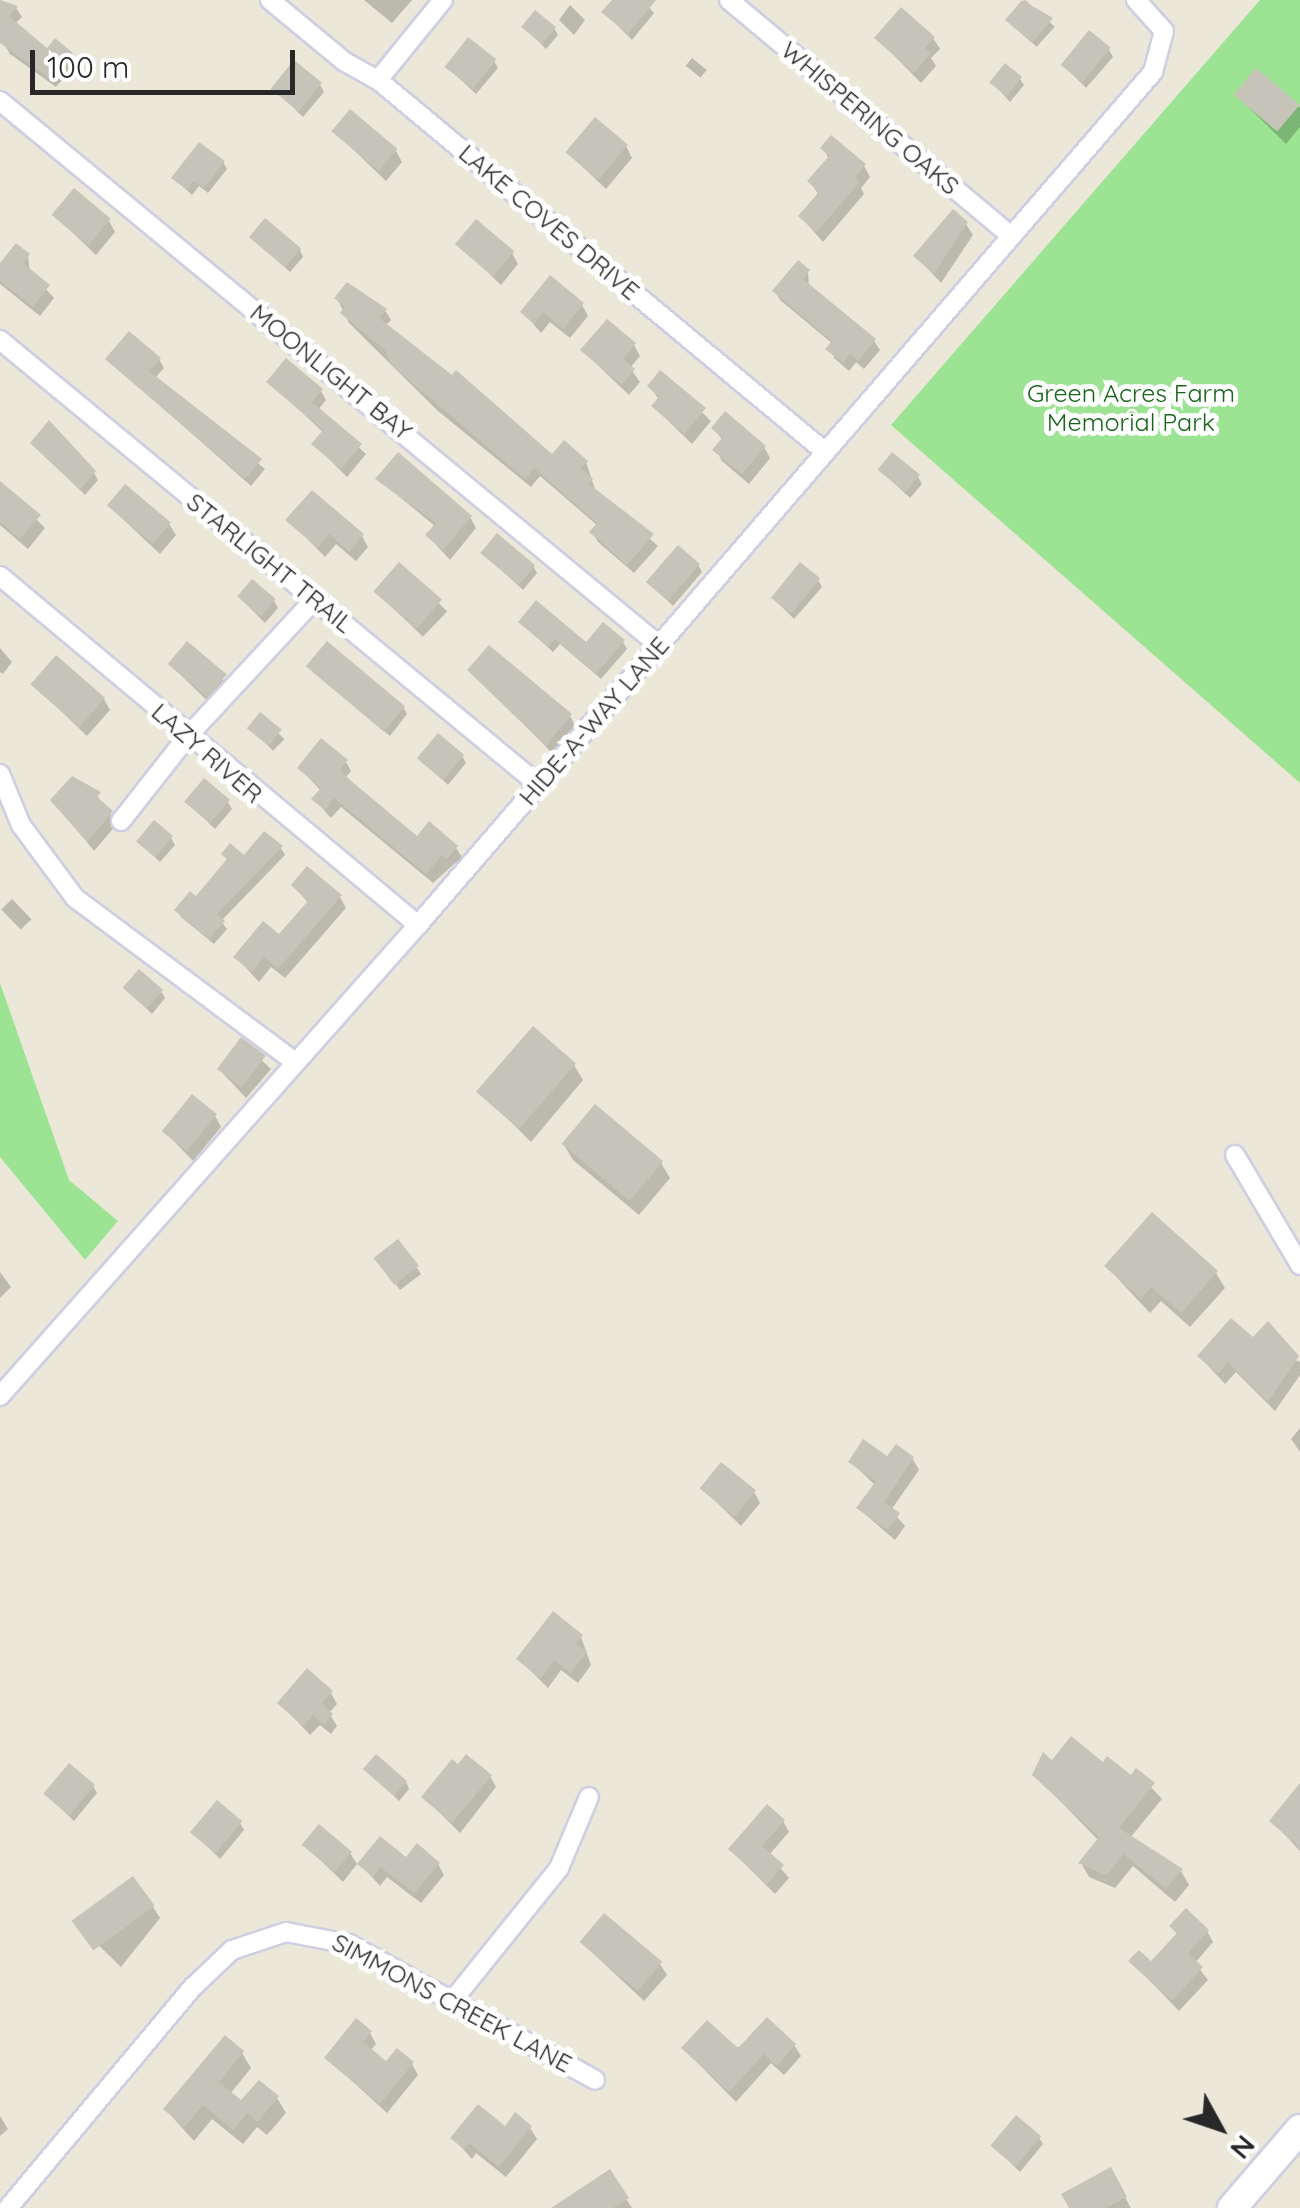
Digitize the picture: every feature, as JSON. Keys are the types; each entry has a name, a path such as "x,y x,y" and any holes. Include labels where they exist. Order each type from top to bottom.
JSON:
{"street":[{"name":"LAKE COVES DRIVE","path":"270,0 345,62 378,80 824,450"},
{"path":"294,0 304,27"},
{"path":"378,80 443,0"},
{"name":"WHISPERING OAKS","path":"730,0 1012,236"},
{"name":"HIDE-A-WAY LANE","path":"0,1396 540,785 824,450 1153,72 1164,31 1136,0"},
{"name":"MOONLIGHT BAY","path":"0,102 660,646"},
{"name":"STARLIGHT TRAIL","path":"0,340 540,785"},
{"name":"LAZY RIVER","path":"0,576 418,925"},
{"path":"122,821 188,736 315,600"},
{"path":"0,774 22,825 75,898 295,1062"},
{"path":"1236,1155 1300,1265"},
{"path":"453,2000 558,1868 589,1797"},
{"name":"SIMMONS CREEK LANE","path":"8,2208 193,1987 232,1950 286,1932 328,1936 596,2080"},
{"path":"1232,2208 1300,2129"}],"green space":[{"name":"Green Acres Farm Memorial Park","path":"1260,0 1300,0 1300,783 891,425"},
{"path":"0,983 69,1180 118,1221 85,1260 0,1157"}],"building":[{"path":"0,0 18,6 9,16 47,48 55,38 73,53 51,79 0,43"},
{"path":"612,0 656,0 628,34 601,12"},
{"path":"1022,0 1053,18 1032,43 1005,20"},
{"path":"901,7 935,37 925,48 931,53 914,73 874,38"},
{"path":"535,10 556,27 542,44 521,27"},
{"path":"1089,30 1111,48 1082,83 1061,65"},
{"path":"468,37 496,59 473,89 445,67"},
{"path":"294,60 322,83 299,111 271,89"},
{"path":"1005,63 1022,77 1006,96 989,82"},
{"path":"1256,68 1300,105 1277,131 1234,95"},
{"path":"350,109 397,149 379,171 331,131"},
{"path":"595,117 628,145 598,180 565,152"},
{"path":"831,135 866,164 855,177 860,182 816,232 798,216 819,192 807,181 829,156 820,148"},
{"path":"199,142 225,161 204,188 194,181 187,190 171,178"},
{"path":"74,188 111,219 88,246 52,215"},
{"path":"953,209 968,222 934,274 913,256"},
{"path":"265,218 301,248 285,267 249,237"},
{"path":"476,219 514,251 493,276 455,244"},
{"path":"16,243 30,254 23,263 50,285 33,307 0,281 0,263"},
{"path":"798,260 810,270 803,279 876,339 858,361 850,354 843,363 825,349 832,341 772,291"},
{"path":"550,275 584,303 563,329 543,312 534,324 520,312"},
{"path":"347,282 387,309 379,318 452,375 456,370 552,454 564,440 588,461 581,468 593,479 589,484 654,534 627,565 589,532 597,523 534,468 525,479 391,365 385,350 340,313 345,307 334,298"},
{"path":"607,319 636,343 623,359 635,369 622,385 580,350"},
{"path":"129,331 161,358 149,371 262,459 245,479 105,359"},
{"path":"286,358 323,389 312,402 362,444 341,469 311,444 323,430 266,382"},
{"path":"660,370 706,408 684,434 651,406 659,397 647,386"},
{"path":"725,411 766,446 742,474 712,450 722,438 711,428"},
{"path":"49,420 96,471 80,490 30,443"},
{"path":"398,452 472,516 443,550 425,535 436,523 375,479"},
{"path":"892,452 920,475 906,493 878,470"},
{"path":"0,481 41,515 20,539 0,522"},
{"path":"125,484 171,523 153,544 107,505"},
{"path":"312,490 364,534 349,552 329,534 318,548 285,520"},
{"path":"497,533 535,565 519,585 480,553"},
{"path":"678,545 700,564 668,601 646,582"},
{"path":"399,562 442,599 416,629 373,591"},
{"path":"800,562 820,578 791,614 771,598"},
{"path":"252,579 276,599 261,617 237,597"},
{"path":"536,600 586,642 603,622 625,640 596,674 555,639 548,647 518,622"},
{"path":"187,641 227,674 208,697 168,664"},
{"path":"327,641 405,707 384,732 306,666"},
{"path":"489,645 572,714 546,746 467,670"},
{"path":"56,655 105,698 79,727 30,684"},
{"path":"260,712 282,730 269,746 247,728"},
{"path":"438,733 464,755 443,780 417,758"},
{"path":"321,738 348,760 340,769 350,780 417,836 429,821 458,846 447,859 442,855 426,874 334,798 325,810 311,799 321,788 297,768"},
{"path":"72,776 101,792 97,797 113,811 87,842 50,800"},
{"path":"204,778 230,800 210,824 184,802"},
{"path":"154,820 173,836 155,858 136,841"},
{"path":"264,831 283,846 217,914 225,921 209,939 174,910 190,891 196,896 227,859 221,854 230,843 244,855"},
{"path":"307,866 342,895 278,969 264,957 252,972 233,957 263,921 279,934 308,901 291,885"},
{"path":"139,969 163,990 147,1009 123,988"},
{"path":"533,1026 576,1063 519,1129 476,1092"},
{"path":"241,1037 266,1056 242,1088 217,1069"},
{"path":"192,1094 217,1114 187,1151 162,1131"},
{"path":"595,1104 663,1161 630,1201 562,1144"},
{"path":"1152,1212 1218,1271 1181,1313 1151,1287 1141,1299 1104,1266"},
{"path":"398,1239 419,1266 395,1285 374,1258"},
{"path":"1231,1318 1253,1337 1268,1321 1299,1356 1268,1402 1228,1362 1218,1374 1197,1356"},
{"path":"863,1439 887,1456 896,1444 914,1457 884,1502 900,1513 888,1530 856,1508 876,1481 848,1462"},
{"path":"721,1462 756,1490 735,1517 700,1488"},
{"path":"553,1611 583,1635 576,1644 587,1652 571,1673 554,1660 541,1679 516,1659"},
{"path":"307,1668 333,1691 322,1703 333,1714 324,1725 313,1715 303,1726 277,1703"},
{"path":"1071,1736 1103,1762 1107,1756 1131,1775 1136,1768 1155,1783 1119,1828 1183,1869 1166,1889 1124,1854 1106,1875 1078,1863 1099,1837 1032,1775 1043,1752 1052,1760"},
{"path":"376,1754 407,1781 394,1796 363,1769"},
{"path":"466,1754 492,1775 452,1823 421,1797 452,1759 458,1764"},
{"path":"69,1763 95,1785 69,1815 43,1794"},
{"path":"1300,1783 1300,1848 1269,1821"},
{"path":"217,1800 242,1821 215,1853 190,1832"},
{"path":"767,1804 785,1820 762,1846 784,1865 767,1884 728,1849"},
{"path":"319,1824 352,1852 335,1872 302,1845"},
{"path":"380,1836 406,1857 417,1843 440,1863 414,1893 380,1867 373,1877 357,1864"},
{"path":"133,1876 155,1906 93,1951 72,1921"},
{"path":"1186,1908 1209,1930 1188,1953 1203,1967 1172,2001 1128,1961 1139,1950 1151,1961 1177,1933 1169,1926"},
{"path":"604,1913 662,1962 638,1991 580,1942"},
{"path":"767,2017 796,2044 777,2066 764,2054 729,2092 681,2048 707,2020 738,2048"},
{"path":"356,2018 372,2031 363,2042 386,2061 397,2048 414,2062 380,2104 324,2058"},
{"path":"225,2035 244,2051 219,2082 241,2100 259,2080 279,2096 258,2122 248,2113 233,2130 203,2105 184,2127 163,2109"},
{"path":"478,2104 505,2126 515,2112 532,2126 499,2167 469,2143 465,2150 450,2138"},
{"path":"1016,2115 1041,2136 1016,2167 990,2146"},
{"path":"1111,2167 1127,2197 1106,2208 1069,2208 1061,2194"},
{"path":"610,2169 629,2198 613,2208 551,2208"}]}
